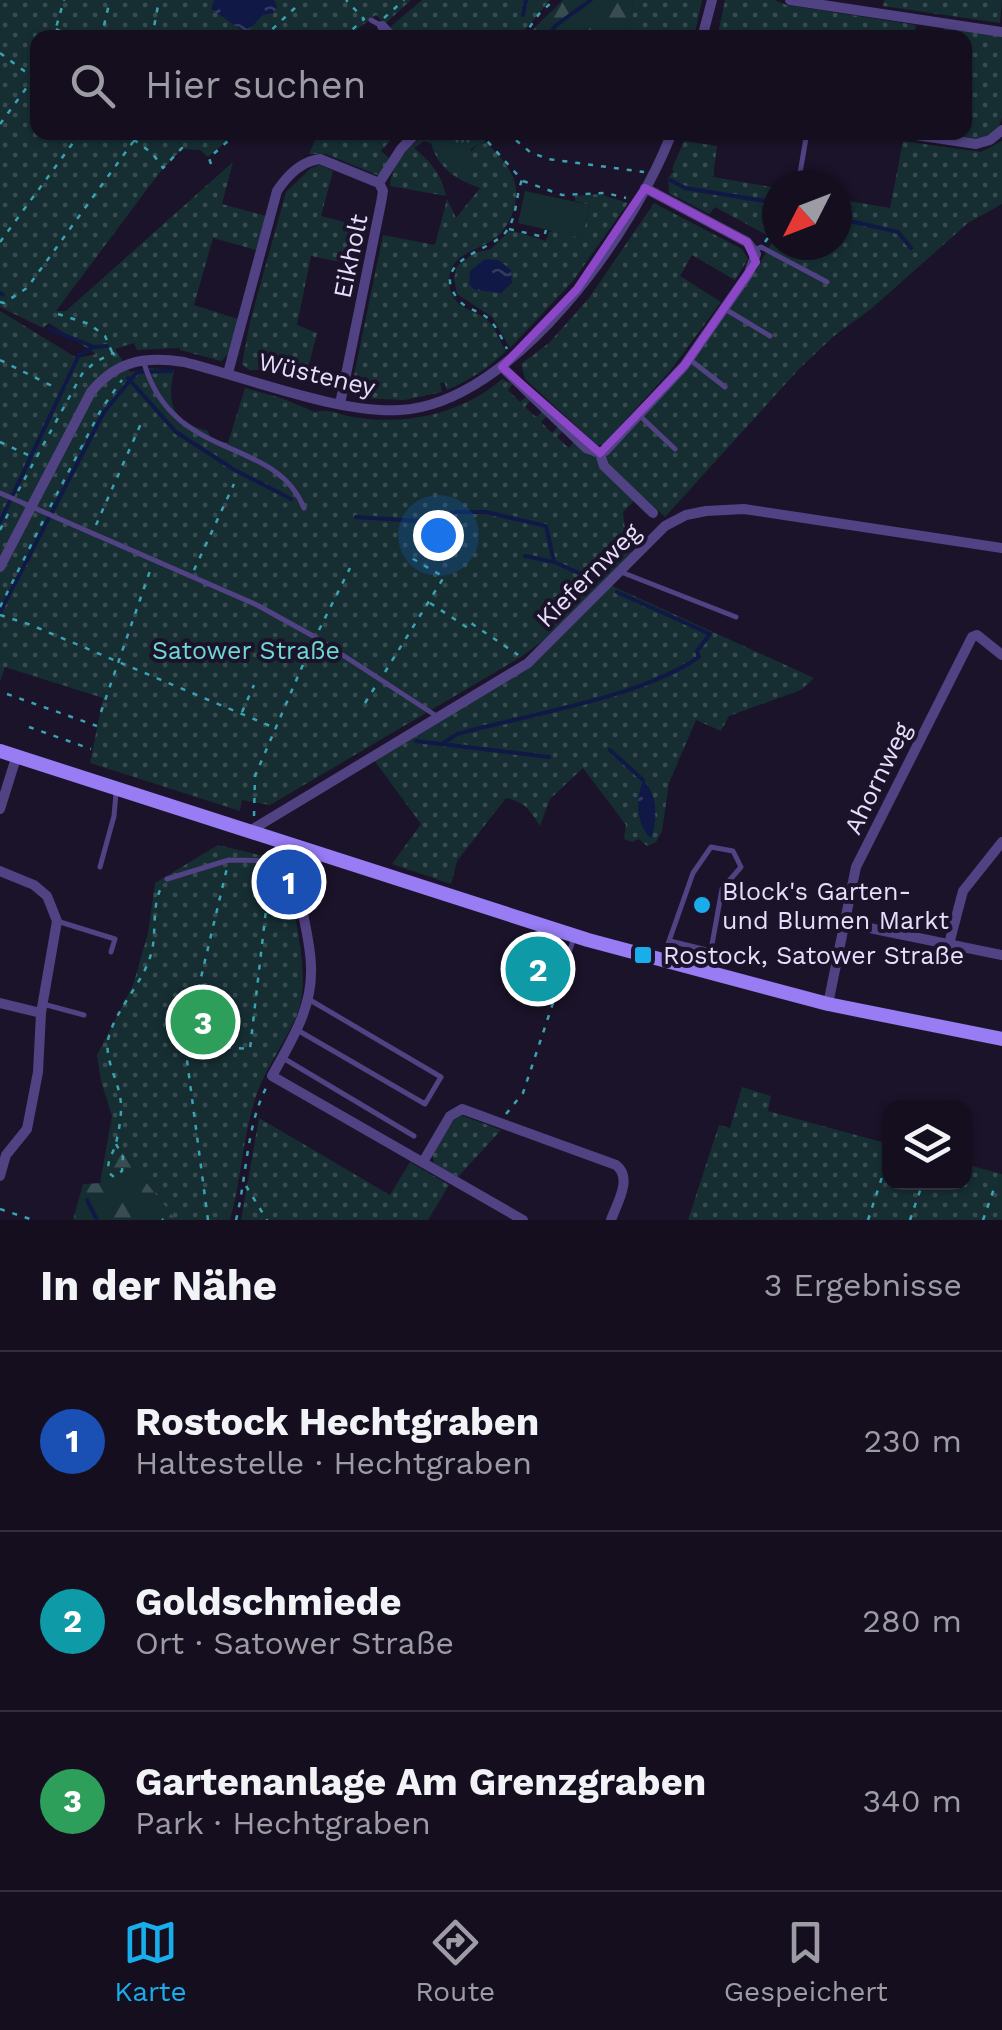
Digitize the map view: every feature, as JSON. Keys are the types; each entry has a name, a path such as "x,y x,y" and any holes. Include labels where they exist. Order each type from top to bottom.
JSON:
{"main road":[{"path":"0,752 248,833 299,854 574,935 828,1004 1002,1039"}],"street":[{"path":"704,30 712,0"},
{"path":"790,0 1002,32"},
{"path":"378,22 386,30"},
{"path":"949,140 976,144 990,140 1002,130"},
{"path":"379,183 408,140"},
{"name":"Wüsteney","path":"0,567 85,400 97,384 121,370 174,360 340,404 381,410 422,407 468,390 502,368 578,289 636,204 668,140"},
{"name":"Eikholt","path":"228,373 277,191 310,160 320,159 379,183 383,192 340,404"},
{"path":"600,453 689,359 756,262 757,249 748,242 645,188"},
{"path":"502,368 586,448 600,453"},
{"path":"600,453 604,466 653,513"},
{"name":"Kiefernweg","path":"248,833 528,663 666,526 686,516 706,510 744,509 1002,548"},
{"name":"Ahornweg","path":"828,1004 856,867 972,636 977,635 1002,654"},
{"path":"0,809 16,758"},
{"path":"949,944 963,890 1002,842"},
{"path":"299,854 296,868 312,966 308,999 272,1076 523,1220"},
{"path":"0,871 47,896 57,921 28,1128 6,1155 0,1176"},
{"path":"845,922 1002,955"},
{"path":"0,1003 42,1008"},
{"path":"423,1162 454,1111 462,1109 623,1170 625,1178 612,1220"},
{"path":"0,1143 6,1155"}],"lane":[{"path":"801,170 806,140"},
{"path":"757,249 827,282"},
{"path":"726,309 770,336"},
{"path":"689,359 725,387"},
{"path":"145,366 154,390 183,426 265,464 297,490 304,508"},
{"path":"640,415 675,449"},
{"path":"0,494 191,576 316,637 438,717"},
{"path":"653,513 666,526"},
{"path":"621,572 736,618"},
{"path":"100,867 114,816 116,790"},
{"path":"662,960 693,873 711,847 732,851 741,866 722,889 707,973"},
{"path":"167,880 229,860 262,861 299,854"},
{"path":"57,921 115,940 111,952"},
{"path":"564,970 574,935"},
{"path":"670,940 711,951"},
{"path":"297,1029 425,1104 441,1077 308,999"},
{"path":"42,1008 84,1016"},
{"path":"282,1057 414,1136"}],"path":[{"path":"56,29 64,0"},
{"path":"103,30 110,0"},
{"path":"153,30 159,0"},
{"path":"346,0 364,18 351,30"},
{"path":"378,22 404,0"},
{"path":"528,30 554,0"},
{"path":"271,30 298,5"},
{"path":"228,30 229,26"},
{"path":"0,53 30,75"},
{"path":"0,124 30,86"},
{"path":"0,242 75,140"},
{"path":"0,302 4,304 27,288 133,142 152,153 163,168 182,148 180,140"},
{"path":"211,164 209,158 229,140"},
{"path":"487,140 522,180 562,197 606,193 636,204"},
{"path":"516,140 530,152 548,159 638,170 651,176"},
{"path":"506,347 494,325 456,298 452,283 460,260 490,246 508,229 522,180"},
{"path":"508,229 544,238 546,230"},
{"path":"757,249 762,243"},
{"path":"0,607 102,408 122,380 105,336 89,324 58,314"},
{"path":"0,530 12,499 82,374 113,353"},
{"path":"0,360 58,389"},
{"path":"92,535 143,419"},
{"path":"0,442 28,456"},
{"path":"191,576 234,484"},
{"path":"365,703 444,577 408,556"},
{"path":"101,712 154,562"},
{"path":"264,822 253,815 255,776 350,568"},
{"path":"429,602 468,628 471,623 528,663"},
{"path":"0,615 275,728"},
{"path":"242,714 254,685"},
{"path":"6,694 98,726"},
{"path":"29,727 91,749"},
{"path":"208,1220 185,1045 229,860"},
{"path":"185,1045 250,1049 267,901 262,861"},
{"path":"116,1144 123,1157 122,1171 114,1177 108,1173 107,1164 116,1144 121,1099 112,1075 108,1043 153,949 156,899 167,880"},
{"path":"499,1123 523,1093 564,970"},
{"path":"236,1220 256,1107 272,1076"},
{"path":"868,1220 882,1177"},
{"path":"984,1220 996,1182"},
{"path":"245,1185 267,1220"},
{"path":"910,1220 920,1190"},
{"path":"0,1209 33,1220"}],"highlighted area":[{"path":"645,188 747,242 756,262 684,366 600,453 502,367 577,289"}],"green space":[{"name":"Satower Straße","path":"0,0 411,0 385,24 376,15 356,30 30,30 30,140 228,140 208,157 200,150 182,149 160,172 56,311 66,311 233,162 222,204 266,216 256,250 213,238 194,305 238,319 229,353 221,361 180,348 137,350 134,343 115,349 130,372 149,368 174,370 171,392 179,416 208,431 211,439 228,443 245,388 315,412 393,420 451,409 502,379 513,384 508,390 520,402 526,397 530,401 525,407 536,417 542,412 547,416 541,422 552,433 558,427 563,431 557,437 569,448 574,442 597,458 635,500 623,512 625,530 636,538 629,558 521,657 270,805 242,800 240,811 90,763 103,698 5,667 0,682 0,311 77,358 96,354 49,323 43,328 0,307"},
{"path":"422,0 550,0 525,30 389,28"},
{"path":"563,0 633,0 630,24 625,30 532,30"},
{"path":"633,0 702,0 696,30 625,30 630,24"},
{"path":"725,0 774,0 916,25 915,30 719,30"},
{"path":"884,0 1002,0 1000,23 883,6"},
{"path":"972,31 1002,36 1002,116 992,134 973,139"},
{"path":"315,140 391,140 381,151 389,158 377,175 326,154 309,154"},
{"path":"419,140 447,140 470,153 478,144 487,143 514,180 515,206 508,223 491,241 461,257 449,278 456,301 489,322 506,351 447,390 444,382 440,383 442,392 404,400 359,398 352,385 383,235 435,245 447,199 456,218 480,188 450,172 438,160 431,143 424,141 414,148 434,169 446,196 390,186 398,163"},
{"path":"435,140 487,143 471,149 474,170 462,178 440,159"},
{"path":"684,141 717,146 713,177 762,185 762,232 715,207 709,214 669,193 672,169"},
{"path":"903,141 981,152 1002,141 1002,204 968,223 871,309 834,336 799,369 665,517 609,465 607,456 655,405 737,299 762,258 852,260 852,202 890,208"},
{"path":"320,165 333,171 321,216 367,228 360,266 311,256 297,325 317,333 304,384 266,370 249,370 242,364 286,192 311,168"},
{"path":"525,191 590,205 582,238 518,223"},
{"path":"599,194 628,203 573,281 510,348 492,317 457,294 457,266 474,253 491,249 510,230 546,241 553,231 582,238 590,205 575,201 575,196"},
{"path":"654,203 742,249 748,259 735,280 692,255 680,276 721,302 670,371 603,445 597,445 525,379 521,364 549,343 589,298"},
{"path":"610,585 814,678 801,690 729,716 721,731 696,720 669,783 662,831 656,842 647,846 639,839 624,839 626,825 583,768 550,799 540,826 523,805 506,798 457,861 451,884 392,864 421,824 374,760 536,662"},
{"path":"218,845 284,861 302,960 301,999 297,1015 257,1094 230,1220 176,1220 111,1138 112,1116 97,1055 133,985 148,933 155,883"},
{"path":"742,1087 771,1096 768,1111 882,1142 882,1190 972,1190 972,1166 1002,1174 1002,1220 688,1220 719,1125 730,1128"},
{"path":"458,1114 501,1130 458,1177 434,1163 432,1153"},
{"path":"112,1116 111,1138 176,1220 73,1220 83,1184 100,1183"},
{"path":"259,1118 390,1195 410,1162 449,1185 428,1220 241,1220"}],"water":[{"path":"214,0 274,0 277,6 274,13 263,15 249,30 242,30 211,9"},
{"path":"485,259 499,260 511,270 512,283 501,293 475,290 469,284 470,271"},
{"path":"643,780 652,793 655,808 651,838 638,811"}],"waterway":[{"path":"523,15 526,0"},
{"path":"553,30 591,0"},
{"path":"670,180 685,188 762,201"},
{"path":"852,221 898,232 911,248"},
{"path":"49,329 94,347 107,346"},
{"path":"0,522 79,355 94,347"},
{"path":"0,612 104,412 137,372 171,371"},
{"path":"128,378 176,432 233,469 291,499"},
{"path":"356,517 417,521 456,512 486,512 546,526 554,562 597,581"},
{"path":"525,556 554,562"},
{"path":"442,744 457,734 646,684 699,657 697,651 710,634 617,592"},
{"path":"416,741 549,757"},
{"path":"610,750 643,780"},
{"path":"87,1200 97,1220"}],"place":[{"name":"Rostock Hechtgraben","path":"289,882"},
{"name":"Block's Garten- und Blumen Markt","path":"702,905"},
{"name":"Rostock, Satower Straße","path":"643,955"},
{"name":"Goldschmiede","path":"538,969"},
{"name":"Gartenanlage Am Grenzgraben","path":"203,1022"}]}
